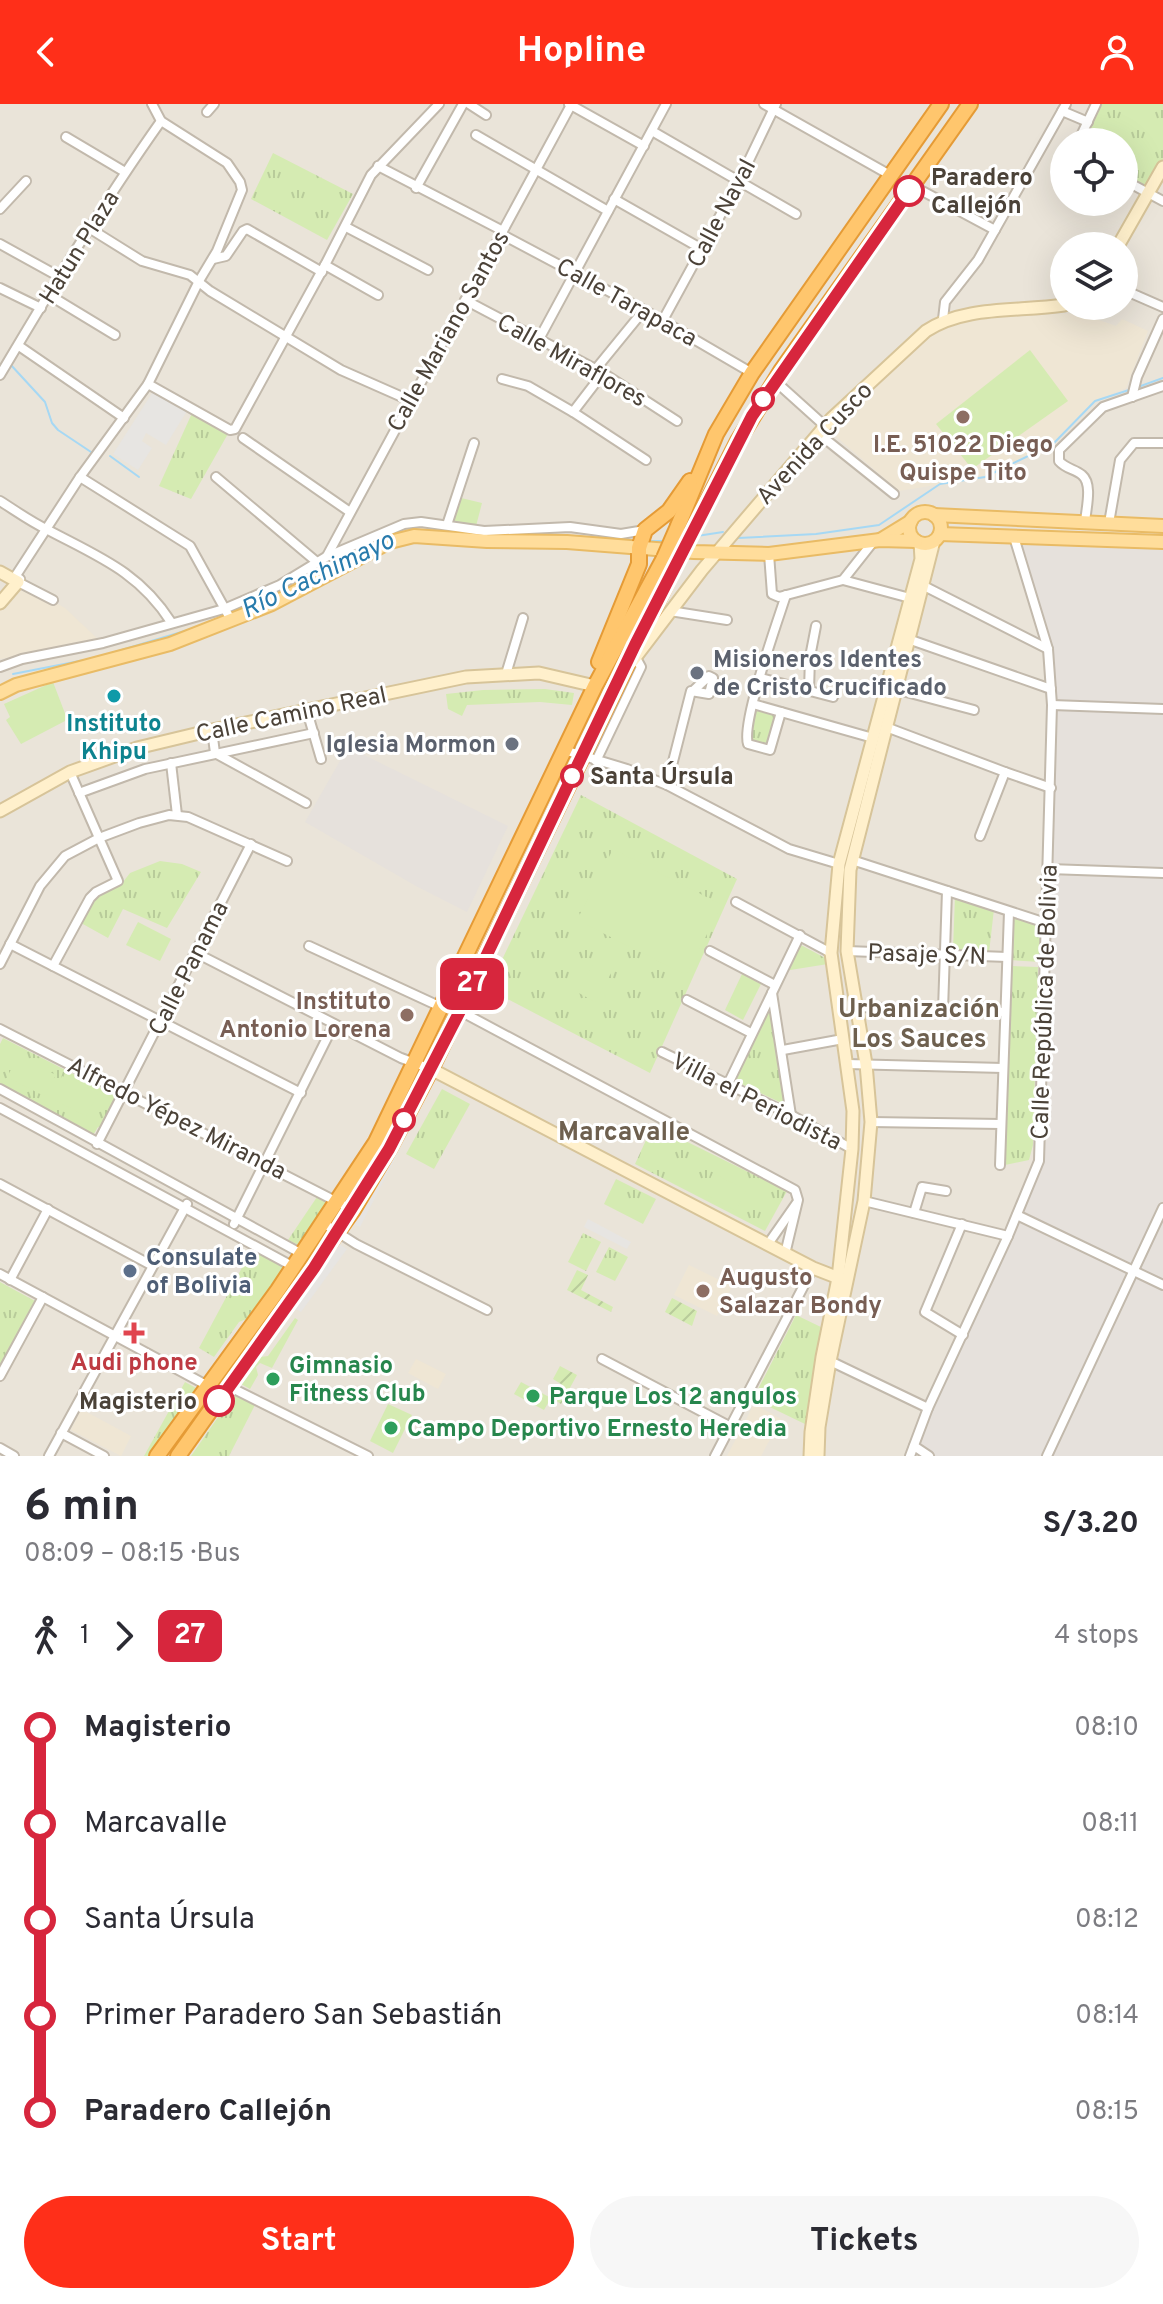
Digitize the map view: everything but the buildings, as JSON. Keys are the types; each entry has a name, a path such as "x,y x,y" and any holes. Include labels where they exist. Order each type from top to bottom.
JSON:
{"highway":[{"path":"685,528 716,434 752,373 941,104"},
{"path":"157,1456 294,1267 376,1142 595,686 667,556 775,381 970,104"},
{"path":"890,175 913,186"},
{"path":"848,236 868,249"},
{"path":"595,686 599,662 639,564 642,539 669,511 706,461"},
{"path":"178,1456 338,1233 389,1149 460,1011 621,674 667,556"},
{"path":"524,836 540,844"},
{"path":"453,984 469,991"}],"main road":[{"path":"1126,232 1163,167"},
{"path":"943,319 1050,306"},
{"name":"Avenida Cusco","path":"621,674 716,553 822,430 898,356 943,319"},
{"path":"877,541 922,513 1163,526"},
{"path":"810,1456 822,1357 864,1201 871,1122 866,1064 847,951 852,860 922,585 937,538 940,524 934,515"},
{"path":"818,1456 819,1427 843,1280 852,1149 853,1111 831,953 839,864 921,559 918,542 910,530 911,521"},
{"path":"0,693 16,685 170,644 228,615 272,604 390,542 414,536 642,539 667,556 769,554 877,541 918,542 937,538 1163,542"},
{"path":"0,572 14,583 0,603"},
{"name":"Calle Camino Real","path":"1,809 70,772 137,748 466,677 539,673 595,686"},
{"path":"431,1069 785,1254 843,1280"}],"street":[{"path":"53,600 14,583 89,466 148,384 213,259 242,190 227,163 161,121 152,104"},
{"path":"148,384 230,430 235,429 346,227 371,175 439,104"},
{"path":"416,188 463,104"},
{"path":"469,104 486,115"},
{"path":"538,341 666,104"},
{"path":"764,104 775,106 890,175"},
{"path":"1085,128 1096,104"},
{"path":"569,105 644,146"},
{"name":"Calle Mariano Santos","path":"326,557 569,105"},
{"name":"Calle Naval","path":"663,320 739,181 775,106"},
{"path":"943,319 945,302 978,260 1064,107 1088,122"},
{"name":"Hatun Plaza","path":"0,375 58,276 161,121"},
{"path":"652,131 796,214"},
{"path":"476,135 608,211"},
{"path":"66,137 125,172"},
{"name":"Calle Tarapaca","path":"378,166 663,320 752,373"},
{"path":"0,209 26,181"},
{"path":"913,186 995,230"},
{"path":"1138,188 1163,201"},
{"path":"614,199 702,249"},
{"path":"346,227 428,270"},
{"path":"89,228 142,261 190,275 210,291 341,370 409,400"},
{"path":"213,259 226,256 247,229 378,295"},
{"path":"0,244 58,276"},
{"path":"0,288 41,308"},
{"path":"49,295 115,335"},
{"path":"1138,296 1163,307"},
{"name":"Calle Miraflores","path":"465,300 599,371 677,421"},
{"path":"573,412 644,310"},
{"path":"1133,391 1163,319"},
{"path":"19,346 124,418"},
{"path":"502,379 528,386 646,460"},
{"path":"775,381 822,430 894,494"},
{"path":"1085,522 1088,483 1084,476 1064,467 1059,461 1059,450 1095,412 1133,391 1163,386"},
{"path":"243,438 350,512"},
{"path":"447,525 474,443"},
{"path":"1109,523 1123,454 1134,443 1163,443"},
{"path":"216,477 318,563"},
{"path":"82,478 190,546 228,615"},
{"path":"0,501 80,545 135,580 157,601 171,622"},
{"path":"0,667 22,659 103,643 171,622 228,615 326,557 404,524 421,522 484,531 570,527 642,539"},
{"name":"Calle República de Bolivia","path":"910,1456 928,1408 1008,1236 1039,1161 1052,705 1048,649 1014,537"},
{"path":"843,580 877,541"},
{"path":"769,554 772,594 776,597 843,580 910,598"},
{"path":"922,585 1048,649"},
{"path":"781,712 772,748 767,750 746,742 753,704 786,595"},
{"path":"670,611 727,620"},
{"path":"506,674 523,618"},
{"path":"809,691 810,657 816,626"},
{"path":"908,639 1051,689"},
{"path":"596,761 641,667 636,658"},
{"path":"761,678 833,697"},
{"path":"895,689 974,710"},
{"path":"667,785 691,691 694,690"},
{"path":"753,704 873,738"},
{"path":"1052,705 1163,709"},
{"path":"307,711 321,759"},
{"path":"886,727 1051,788"},
{"path":"212,730 215,753"},
{"path":"79,793 125,775 171,763 314,733"},
{"path":"564,750 667,785 789,849 839,864"},
{"path":"215,753 306,803"},
{"path":"171,763 177,815"},
{"path":"53,966 90,898 118,881 70,772"},
{"path":"980,836 1005,772"},
{"path":"0,964 51,870 65,856 99,838 139,823 177,815 287,861"},
{"name":"Calle Panama","path":"97,1144 251,844"},
{"path":"852,860 1046,923"},
{"path":"1049,869 1163,873"},
{"path":"943,1010 947,891"},
{"path":"736,902 831,953"},
{"path":"1000,1165 1009,912"},
{"path":"728,1084 800,935"},
{"path":"10,944 301,1093"},
{"path":"309,946 441,1007"},
{"path":"710,951 774,989"},
{"name":"Pasaje S/N","path":"847,951 1007,957"},
{"path":"196,953 334,1024 431,1069"},
{"path":"774,989 791,1115"},
{"path":"687,1000 751,1033"},
{"path":"856,1007 1005,1012"},
{"path":"460,1011 795,1190 798,1200 785,1254"},
{"path":"230,1231 334,1024"},
{"name":"Alfredo Yépez Miranda","path":"0,1029 353,1210"},
{"path":"783,1050 843,1039"},
{"name":"Villa el Periodista","path":"662,1052 791,1115 852,1149"},
{"path":"847,1064 1003,1068"},
{"path":"0,1089 302,1254"},
{"path":"0,1108 294,1267"},
{"path":"871,1122 1001,1124"},
{"path":"0,1184 151,1265"},
{"path":"914,1213 922,1187 946,1191"},
{"path":"49,1456 151,1265 192,1196"},
{"path":"768,1244 798,1200"},
{"path":"864,1201 1008,1236"},
{"path":"1047,1456 1163,1208"},
{"path":"10,1280 48,1209"},
{"path":"1017,1215 1163,1285"},
{"path":"323,1223 487,1310"},
{"path":"962,1224 925,1312 963,1335"},
{"path":"715,1456 813,1268"},
{"path":"0,1274 207,1387 230,1386 368,1456"},
{"path":"0,1376 43,1297"},
{"path":"602,1359 731,1427"},
{"path":"830,1361 928,1408"},
{"path":"61,1433 104,1456"},
{"path":"914,1446 929,1456"},
{"path":"0,1448 14,1456"}],"shaded area":[{"path":"0,104 1163,104 1163,1456 0,1456"},
{"name":"I.E. 51022 Diego Quispe Tito","path":"1050,314 1050,320 1099,320 1116,326 1124,320 1148,331 1126,388 1095,401 1053,444 985,477 899,491 832,433 926,336 947,324 970,318"},
{"path":"154,390 187,411 166,445 146,433 142,441 152,448 138,470 113,454"},
{"path":"1009,530 1163,535 1163,1456 920,1456 910,1450 1017,1223 1043,1143 1049,656"},
{"path":"23,584 65,608 101,642 0,659 0,610"},
{"path":"348,747 508,826 467,912 305,822"},
{"path":"394,1153 397,1155 360,1227 351,1223"},
{"path":"588,1219 631,1242 627,1249 584,1227"},
{"path":"339,1244 347,1249 301,1312 294,1308"},
{"name":"Augusto Salazar Bondy","path":"689,1265 732,1286 717,1316 674,1295"},
{"path":"416,1359 446,1374 438,1389 408,1373"},
{"path":"754,1404 781,1419 761,1456 727,1456"},
{"path":"81,1409 131,1436 121,1456 71,1430"}],"green space":[{"path":"1102,104 1163,104 1163,162 1148,188 1138,182 1138,128 1090,128"},
{"path":"273,153 353,194 327,240 251,199"},
{"path":"1030,350 1068,401 972,469 936,424"},
{"path":"193,411 229,432 191,499 159,486"},
{"path":"457,497 482,503 475,530 449,524"},
{"path":"53,682 66,716 65,721 21,744 6,720 10,717 4,704"},
{"path":"545,689 574,693 572,705 540,702 467,705 462,716 448,709 446,694 483,690"},
{"path":"756,710 776,715 768,745 749,740"},
{"path":"581,795 737,879 650,1073 488,989"},
{"path":"613,849 722,905 686,975 577,920"},
{"path":"160,861 182,864 201,872 167,928 123,909 108,938 81,923 93,899 103,891 123,882 130,873"},
{"path":"955,896 994,909 989,953 953,950"},
{"path":"1010,914 1041,924 1040,962 1009,960"},
{"path":"138,922 171,939 160,961 126,945"},
{"path":"799,944 829,960 828,964 784,971"},
{"path":"596,959 614,968 595,1002 577,992"},
{"path":"1012,966 1038,967 1033,1145 1029,1160 1005,1165"},
{"path":"742,974 761,984 743,1020 725,1010"},
{"path":"771,1000 788,1106 733,1080"},
{"path":"3,1038 118,1097 102,1128 98,1127 92,1137 0,1085 0,1044"},
{"path":"18,1056 56,1075 44,1096 7,1077"},
{"path":"62,1076 98,1094 86,1116 51,1098"},
{"path":"442,1089 470,1104 434,1169 406,1154"},
{"path":"653,1125 787,1191 765,1231 635,1164"},
{"path":"713,1173 746,1190 736,1211 703,1193"},
{"path":"616,1179 656,1199 643,1224 604,1204"},
{"path":"319,1194 331,1201 301,1246 288,1240"},
{"path":"583,1233 601,1242 586,1271 568,1262"},
{"path":"253,1247 289,1266 251,1317 239,1322 214,1357 199,1348"},
{"path":"609,1247 628,1257 615,1281 596,1272"},
{"path":"577,1270 588,1275 581,1290 613,1307 611,1312 567,1290"},
{"path":"0,1282 35,1301 0,1366"},
{"path":"672,1298 697,1311 692,1326 665,1312"},
{"path":"796,1315 823,1328 807,1425 753,1399"},
{"path":"295,1318 298,1320 272,1368 260,1363 256,1367 258,1375 250,1389 241,1384 260,1357 268,1356"},
{"path":"560,1366 577,1375 561,1404 553,1399 561,1384 553,1379"},
{"path":"185,1382 196,1388 148,1456 144,1456"},
{"path":"521,1382 551,1398 544,1410 514,1394"},
{"path":"235,1393 256,1403 229,1456 191,1456"},
{"name":"Campo Deportivo Ernesto Heredia","path":"388,1404 412,1415 393,1453 370,1441"}],"waterway":[{"path":"10,364 45,402 52,423 58,430 91,452"},
{"name":"Río Cachimayo","path":"1138,387 1163,378"},
{"name":"Río Cachimayo","path":"738,538 816,534 879,525 940,484 985,477 1053,444 1095,401 1132,389"},
{"path":"110,456 139,477"},
{"name":"Río Cachimayo","path":"352,555 373,542 404,532"},
{"name":"Río Cachimayo","path":"697,536 723,532"},
{"name":"Río Cachimayo","path":"566,536 595,538"},
{"name":"Río Cachimayo","path":"649,541 663,541"},
{"name":"Río Cachimayo","path":"252,605 286,590"},
{"name":"Río Cachimayo","path":"105,655 198,627"},
{"name":"Río Cachimayo","path":"13,674 95,658"}],"bus line":[{"name":"27","path":"219,1401 314,1268 389,1149 460,1011 635,645 752,416 909,191"}],"place":[{"name":"Paradero Callejón","path":"909,191"},
{"name":"I.E. 51022 Diego Quispe Tito","path":"963,417"},
{"name":"Misioneros Identes de Cristo Crucificado","path":"697,673"},
{"name":"Instituto Khipu","path":"114,696"},
{"name":"Iglesia Mormon","path":"512,744"},
{"name":"Santa Úrsula","path":"572,776"},
{"name":"Instituto Antonio Lorena","path":"407,1015"},
{"name":"Consulate of Bolivia","path":"130,1271"},
{"name":"Augusto Salazar Bondy","path":"703,1291"},
{"name":"Audi phone","path":"134,1333"},
{"name":"Gimnasio Fitness Club","path":"273,1379"},
{"name":"Parque Los 12 angulos","path":"533,1396"},
{"name":"Magisterio","path":"219,1401"},
{"name":"Campo Deportivo Ernesto Heredia","path":"391,1428"}],"district":[{"name":"Urbanización Los Sauces","path":"919,1023"},
{"name":"Marcavalle","path":"624,1131"}]}
